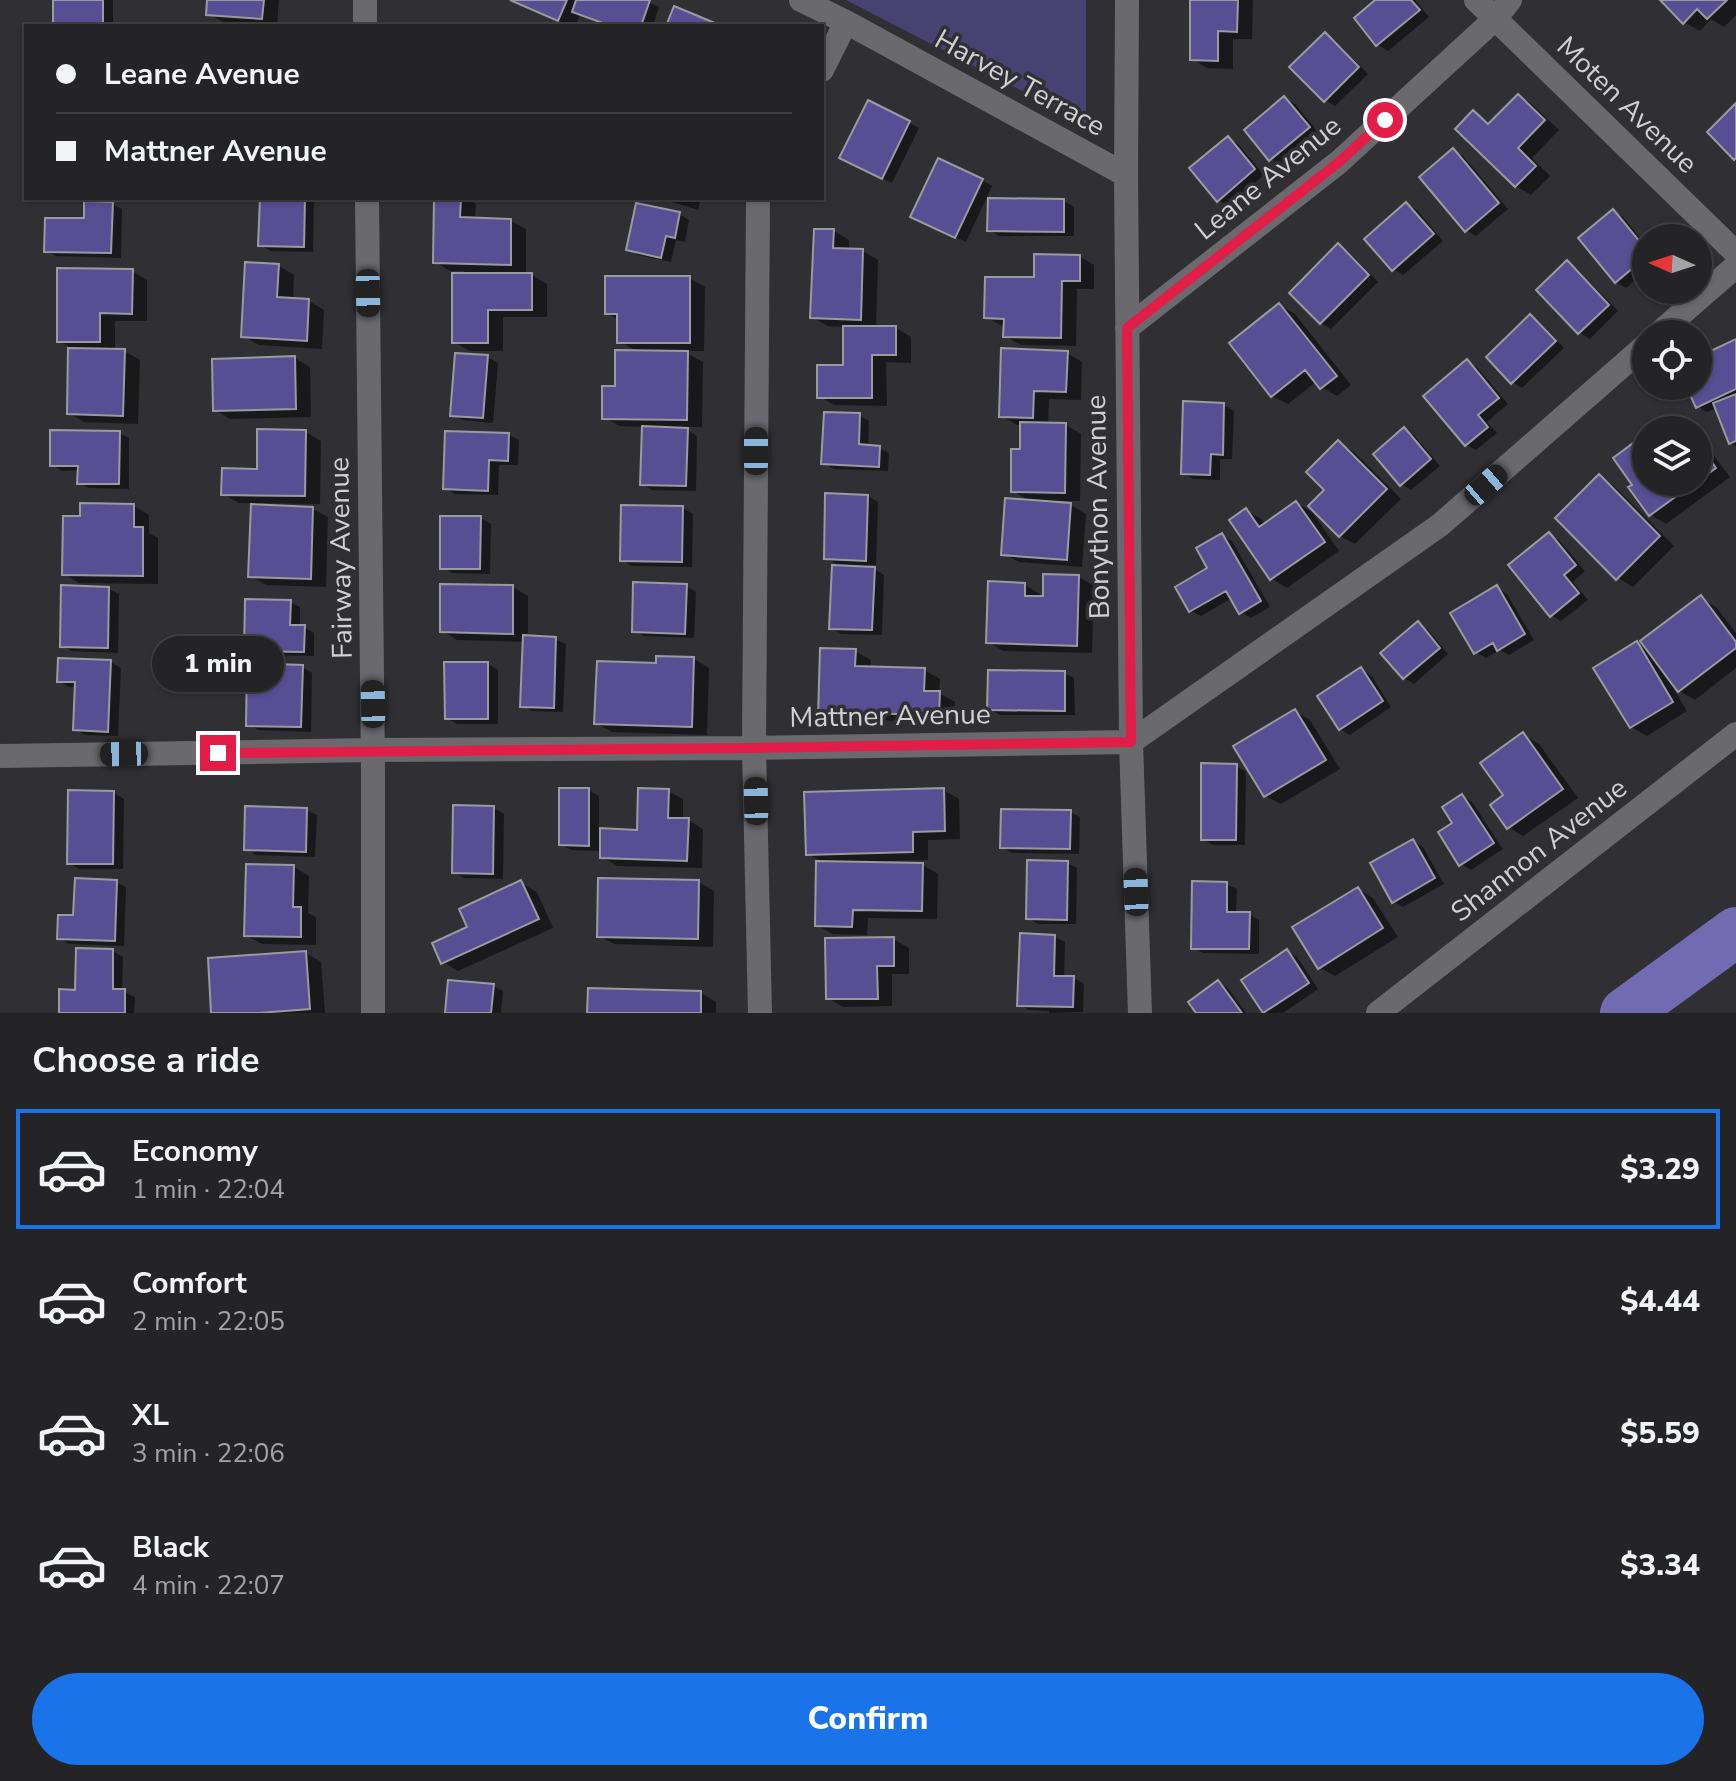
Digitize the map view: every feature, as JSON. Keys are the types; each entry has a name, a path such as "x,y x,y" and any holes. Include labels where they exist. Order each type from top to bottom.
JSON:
{"street":[{"path":"365,0 365,24"},
{"name":"Harvey Terrace","path":"801,0 1126,175"},
{"name":"Bonython Avenue","path":"1127,0 1131,742 1140,1013"},
{"name":"Moten Avenue","path":"1476,0 1736,253"},
{"name":"Leane Avenue","path":"1127,328 1339,162 1495,19 1510,0"},
{"path":"824,66 846,22"},
{"name":"Fairway Avenue","path":"367,200 373,1013"},
{"path":"758,200 754,748 760,1013"},
{"path":"1674,320 1736,266"},
{"path":"1131,742 1440,525 1632,357"},
{"name":"Shannon Avenue","path":"1378,1013 1736,734"},
{"name":"Mattner Avenue","path":"0,756 1131,742"}],"shaded area":[{"path":"846,0 1086,0 1086,124"}],"building":[{"path":"53,0 103,0 103,24 53,23"},
{"path":"207,0 264,0 262,19 206,15"},
{"path":"510,0 567,0 558,21"},
{"path":"576,0 650,0 642,24 605,24 572,12"},
{"path":"1190,0 1238,0 1237,32 1218,31 1218,61 1190,60"},
{"path":"1375,0 1411,0 1420,10 1376,46 1354,18"},
{"path":"1660,0 1727,0 1707,19 1697,9 1683,24"},
{"path":"674,6 717,24 667,24"},
{"path":"1325,32 1359,67 1324,102 1289,67"},
{"path":"1518,94 1545,120 1518,148 1536,166 1515,187 1455,129 1473,110 1488,124"},
{"path":"1284,96 1310,127 1269,161 1244,130"},
{"path":"868,100 910,121 882,179 839,158"},
{"path":"1736,103 1736,158 1734,160 1707,132"},
{"path":"1228,136 1255,169 1217,202 1189,168"},
{"path":"1453,148 1499,203 1465,232 1419,177"},
{"path":"938,158 983,179 955,238 910,217"},
{"path":"988,198 1064,199 1064,232 987,231"},
{"path":"260,200 305,200 304,247 258,246"},
{"path":"434,200 461,200 460,217 511,219 511,265 433,263"},
{"path":"84,201 113,202 111,253 44,252 45,218 84,218"},
{"path":"1406,202 1434,234 1392,271 1364,239"},
{"path":"636,203 680,212 675,238 666,236 661,258 626,250"},
{"path":"1613,209 1632,232 1632,269 1615,283 1578,238"},
{"path":"814,229 834,229 833,248 863,249 861,320 810,318"},
{"path":"1338,243 1369,275 1320,324 1289,293"},
{"path":"1034,254 1080,255 1080,281 1062,281 1061,338 1003,337 1004,319 984,318 985,277 1034,277"},
{"path":"1567,260 1609,305 1578,334 1536,290"},
{"path":"245,262 279,264 277,297 309,299 307,341 241,337"},
{"path":"57,268 133,269 132,314 100,313 100,342 57,342"},
{"path":"452,273 532,273 532,310 488,310 488,343 452,343"},
{"path":"605,276 690,276 690,343 617,343 617,314 605,314"},
{"path":"1279,303 1337,376 1320,389 1305,370 1271,397 1229,343"},
{"path":"1530,314 1556,341 1511,384 1486,357"},
{"path":"843,326 896,326 896,355 872,355 872,398 817,398 817,365 843,365"},
{"path":"1736,339 1736,389 1696,408 1692,400 1712,400 1712,350"},
{"path":"68,348 125,349 123,416 67,414"},
{"path":"1001,348 1068,351 1066,392 1034,391 1033,418 999,417"},
{"path":"615,350 688,351 687,420 602,419 602,386 615,386"},
{"path":"455,353 488,355 483,418 450,416"},
{"path":"295,356 296,409 213,411 212,359"},
{"path":"1467,359 1499,398 1478,415 1488,427 1465,446 1423,396"},
{"path":"1736,394 1736,441 1729,444 1713,403"},
{"path":"1183,401 1224,403 1223,455 1211,454 1210,475 1181,474"},
{"path":"824,412 860,413 859,444 880,446 879,467 821,464"},
{"path":"1020,422 1066,423 1065,493 1011,492 1011,449 1020,449"},
{"path":"642,426 688,428 686,486 640,485"},
{"path":"1404,427 1431,459 1400,486 1373,454"},
{"path":"257,429 306,430 305,496 221,495 222,468 257,469"},
{"path":"50,430 120,431 119,484 77,484 78,466 50,466"},
{"path":"445,431 509,433 508,461 489,460 488,491 443,489"},
{"path":"1338,440 1387,489 1339,537 1308,506 1324,490 1306,472"},
{"path":"1632,444 1632,485 1613,458"},
{"path":"1599,474 1660,536 1616,580 1555,518"},
{"path":"825,493 868,495 866,561 824,559"},
{"path":"1635,496 1677,496 1649,516"},
{"path":"1005,498 1071,503 1067,560 1001,555"},
{"path":"1296,501 1325,542 1270,580 1229,520 1246,508 1259,527"},
{"path":"80,503 134,504 134,527 143,527 143,576 62,575 63,516 80,516"},
{"path":"251,504 313,507 311,579 248,577"},
{"path":"621,505 683,506 682,562 620,561"},
{"path":"440,516 481,516 480,569 440,569"},
{"path":"1549,532 1576,565 1564,575 1579,593 1550,617 1508,565"},
{"path":"1222,533 1261,601 1239,614 1226,591 1189,612 1175,587 1207,568 1196,548"},
{"path":"832,565 875,567 872,630 829,629"},
{"path":"1043,574 1079,575 1077,646 986,643 988,581 1025,583 1025,596 1043,596"},
{"path":"633,582 687,584 685,634 632,632"},
{"path":"440,584 513,585 513,634 440,632"},
{"path":"61,585 109,587 108,648 60,647"},
{"path":"1497,585 1525,634 1497,651 1493,643 1474,654 1450,613"},
{"path":"1701,595 1736,642 1736,648 1678,692 1640,641"},
{"path":"245,599 291,600 290,625 305,625 304,652 244,651"},
{"path":"1418,621 1440,648 1403,679 1380,653"},
{"path":"523,635 556,637 554,708 520,707"},
{"path":"1637,641 1673,702 1630,728 1593,668"},
{"path":"820,648 856,649 855,666 925,668 924,691 940,691 939,715 856,713 856,718 818,717"},
{"path":"656,656 694,657 692,727 594,724 597,661 656,663"},
{"path":"58,658 111,660 108,732 73,730 75,682 57,682"},
{"path":"444,662 488,662 488,719 445,719"},
{"path":"247,663 303,665 301,727 246,726"},
{"path":"1361,667 1383,701 1339,730 1317,696"},
{"path":"988,670 1065,671 1065,711 987,710"},
{"path":"1295,709 1326,760 1264,797 1233,746"},
{"path":"1523,732 1563,789 1507,829 1490,805 1503,795 1480,763"},
{"path":"1201,763 1237,764 1236,840 1201,840"},
{"path":"559,788 589,788 589,846 559,845"},
{"path":"638,788 669,789 668,818 689,818 687,861 600,858 600,828 637,830"},
{"path":"944,788 945,831 913,832 913,852 806,855 804,792"},
{"path":"68,790 114,791 113,864 67,864"},
{"path":"1462,794 1494,843 1459,866 1438,832 1452,823 1442,807"},
{"path":"453,805 494,806 493,874 452,873"},
{"path":"245,806 307,808 306,852 244,850"},
{"path":"1001,809 1071,810 1070,849 1000,848"},
{"path":"1413,839 1435,878 1392,903 1370,863"},
{"path":"1027,860 1068,861 1067,920 1026,919"},
{"path":"816,861 923,863 922,911 853,910 852,927 815,926"},
{"path":"246,864 294,865 293,907 301,907 301,937 244,936"},
{"path":"75,878 117,880 115,941 57,939 58,915 73,915"},
{"path":"598,878 699,880 698,939 597,937"},
{"path":"521,880 539,919 441,964 432,943 467,927 459,909"},
{"path":"1192,881 1227,882 1227,912 1250,912 1249,949 1191,949"},
{"path":"1358,887 1383,928 1318,969 1292,927"},
{"path":"1020,933 1055,935 1054,976 1074,976 1073,1007 1017,1006"},
{"path":"894,937 894,966 877,966 878,999 826,999 825,938"},
{"path":"76,948 113,949 113,989 125,989 125,1013 59,1013 59,989 75,990"},
{"path":"1287,949 1309,983 1263,1013 1241,980"},
{"path":"306,951 310,1009 211,1013 208,958"},
{"path":"448,980 494,984 491,1013 445,1013"},
{"path":"1218,980 1242,1013 1196,1013 1188,1002"},
{"path":"588,988 701,991 701,1013 587,1013"}],"waterway":[{"path":"1625,1013 1736,932"}],"route":[{"path":"218,753 1131,742 1127,328 1339,162 1385,120"}]}
